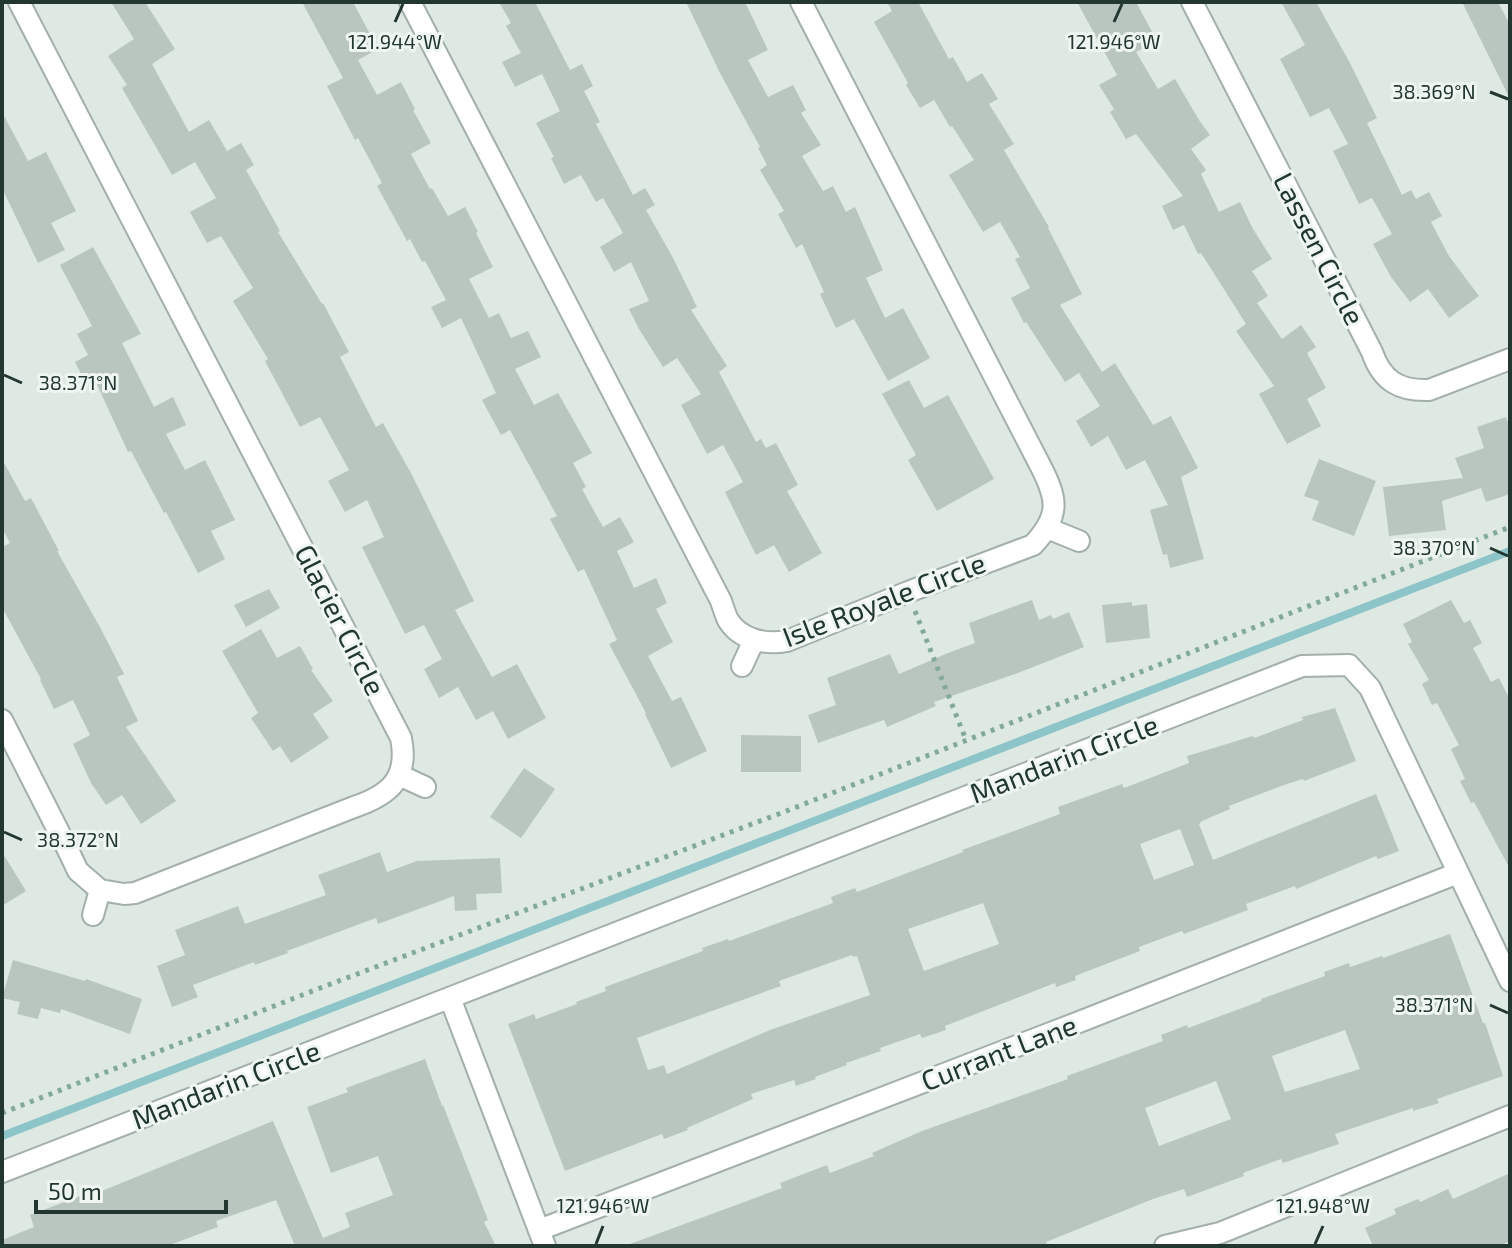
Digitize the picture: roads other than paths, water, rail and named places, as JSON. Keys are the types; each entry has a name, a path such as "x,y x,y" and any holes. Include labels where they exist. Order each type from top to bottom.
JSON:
{"street":[{"name":"Glacier Circle","path":"19,2 401,738 404,753 399,775"},
{"name":"Isle Royale Circle","path":"410,2 734,627 754,640 787,641 1033,545 1047,528"},
{"path":"801,2 1052,489 1054,501 1047,528 1079,541"},
{"name":"Lassen Circle","path":"1192,2 1377,367 1398,396 1429,390 1510,359"},
{"path":"742,666 754,640"},
{"name":"Mandarin Circle","path":"2,1172 1302,666 1349,665 1370,688 1510,981"},
{"path":"2,720 78,871 100,890 124,894 135,893 376,800 387,792 399,775 425,787"},
{"name":"Currant Lane","path":"542,1238 1458,873"},
{"path":"93,915 100,890"},
{"path":"450,998 542,1238"},
{"path":"1165,1246 1220,1233 1510,1116"}],"waterway":[{"path":"2,1136 1510,551"}]}
